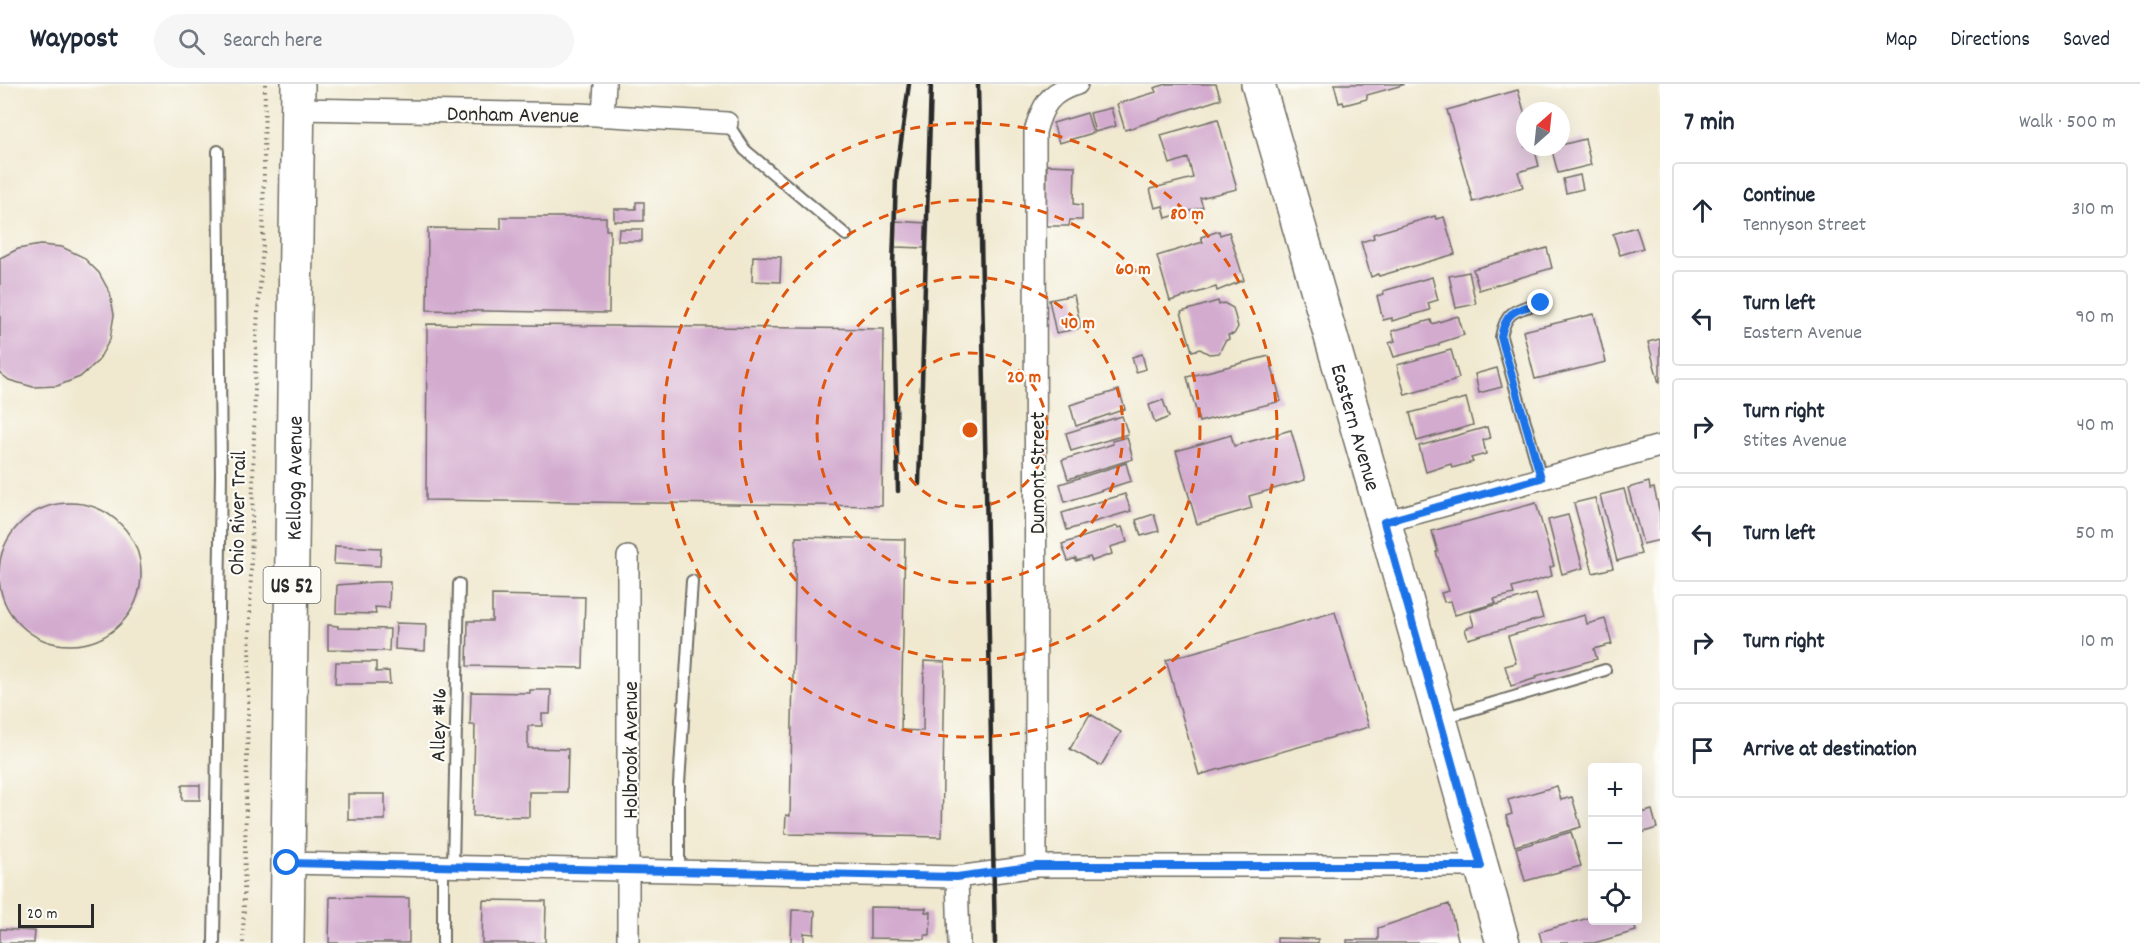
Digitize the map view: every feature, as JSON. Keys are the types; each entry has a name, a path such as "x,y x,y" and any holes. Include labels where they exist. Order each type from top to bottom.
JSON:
{"main road":[{"name":"Eastern Avenue","path":"1258,84 1503,943"},
{"name":"Kellogg Avenue","path":"287,943 298,240 298,97"}],"street":[{"path":"603,116 605,84"},
{"name":"Dumont Street","path":"1036,866 1035,132 1039,115 1048,100 1069,86"},
{"name":"Donham Avenue","path":"298,97 728,123"},
{"path":"1384,522 1660,446"},
{"name":"Holbrook Avenue","path":"628,557 630,870 628,943"},
{"path":"287,863 957,877 1036,866 1481,866"},
{"path":"957,877 959,943"}],"lane":[{"path":"728,123 745,150 846,235"},
{"path":"214,943 222,475 218,151"},
{"path":"1541,303 1512,312 1503,323 1501,337 1541,478"},
{"path":"679,871 679,784 692,582"},
{"name":"Alley #16","path":"443,943 459,584"},
{"path":"1440,719 1605,670"}],"path":[{"name":"Ohio River Trail","path":"243,943 256,340 263,245 265,84"}],"building":[{"path":"1167,84 1216,84 1221,99 1125,130 1117,104 1156,92 1154,88"},
{"path":"1334,84 1403,85 1367,95 1367,99 1344,105 1343,102 1339,103"},
{"path":"1518,90 1521,102 1516,102 1516,156 1536,156 1539,166 1518,172 1523,187 1473,202 1447,110"},
{"path":"1111,108 1116,126 1095,132 1090,113"},
{"path":"1087,113 1093,133 1059,143 1053,123"},
{"path":"1218,119 1237,189 1200,198 1203,207 1166,218 1163,206 1155,208 1150,189 1193,178 1188,158 1170,164 1161,135"},
{"path":"1585,139 1591,165 1558,173 1553,156 1570,156 1570,143"},
{"path":"1047,165 1075,166 1074,204 1082,205 1082,220 1070,220 1069,226 1046,226"},
{"path":"1580,175 1583,189 1566,193 1563,179"},
{"path":"636,202 644,202 644,221 614,221 614,209 636,209"},
{"path":"1435,216 1436,219 1444,217 1455,254 1371,277 1361,242 1374,238 1373,234"},
{"path":"501,217 606,217 606,230 610,230 609,313 427,310 428,228 501,229"},
{"path":"895,221 926,223 925,248 895,247"},
{"path":"1636,227 1643,248 1620,255 1613,234"},
{"path":"619,229 642,229 642,241 618,241"},
{"path":"1219,231 1220,235 1229,232 1244,280 1217,291 1216,287 1170,301 1157,256 1203,242 1201,237"},
{"path":"40,245 62,247 83,257 99,273 110,293 114,315 110,339 98,361 80,377 57,386 33,387 9,380 0,373 0,258 18,249"},
{"path":"1547,248 1552,268 1479,290 1473,269"},
{"path":"753,256 781,257 780,282 752,281"},
{"path":"1469,272 1476,304 1456,308 1449,276"},
{"path":"1432,277 1438,300 1428,303 1430,310 1392,321 1392,318 1383,320 1377,296 1384,294 1383,291"},
{"path":"1074,295 1081,328 1056,333 1049,300"},
{"path":"1218,301 1219,305 1224,303 1233,308 1238,327 1234,334 1228,335 1229,339 1225,341 1219,353 1209,354 1200,349 1192,351 1181,312"},
{"path":"1594,314 1606,362 1535,379 1523,331"},
{"path":"1458,316 1464,335 1439,343 1439,345 1394,357 1389,343 1395,341 1392,331 1431,320 1432,324"},
{"path":"427,324 884,329 882,506 426,500"},
{"path":"1660,339 1660,382 1659,383 1648,342"},
{"path":"1451,350 1459,378 1405,395 1397,365"},
{"path":"1142,354 1146,369 1136,372 1132,357"},
{"path":"1269,356 1281,401 1199,422 1187,377"},
{"path":"1497,368 1502,387 1479,393 1475,374"},
{"path":"1119,390 1125,409 1076,426 1070,405"},
{"path":"1466,398 1473,425 1417,441 1410,413"},
{"path":"1163,400 1169,417 1155,423 1149,405"},
{"path":"1122,416 1128,434 1071,451 1066,433"},
{"path":"1487,427 1490,438 1483,440 1486,454 1471,458 1473,462 1452,468 1451,464 1426,472 1419,446"},
{"path":"1291,430 1305,480 1249,496 1252,508 1197,524 1176,451 1231,435 1234,446"},
{"path":"1127,437 1133,459 1068,479 1062,460 1113,444 1112,441"},
{"path":"1126,463 1131,481 1065,502 1060,484"},
{"path":"1649,482 1650,489 1654,488 1660,513 1660,540 1643,544 1628,488"},
{"path":"1624,489 1641,554 1617,561 1600,495"},
{"path":"1125,494 1131,511 1067,530 1062,513"},
{"path":"1595,498 1613,568 1593,573 1574,503"},
{"path":"70,503 97,508 120,524 136,547 141,574 136,601 120,624 97,640 70,645 43,640 20,624 4,601 -1,574 4,547 20,524 43,508"},
{"path":"1536,503 1554,566 1550,567 1552,576 1512,588 1514,594 1494,599 1496,603 1455,615 1451,601 1444,602 1441,593 1449,591 1436,552 1438,552 1432,531"},
{"path":"1154,514 1159,531 1141,536 1136,520"},
{"path":"1568,515 1583,568 1562,574 1548,520"},
{"path":"1117,526 1122,527 1127,542 1110,547 1112,554 1092,561 1090,557 1068,561 1062,544"},
{"path":"796,537 905,539 901,730 923,731 924,661 945,662 942,837 785,834 786,815 790,816"},
{"path":"335,546 381,548 380,566 334,564"},
{"path":"390,582 389,608 375,607 376,614 336,613 337,585"},
{"path":"1536,594 1543,618 1468,639 1465,629 1474,626 1470,612"},
{"path":"492,595 585,597 583,668 467,666 468,621 492,621"},
{"path":"1335,612 1369,727 1199,775 1166,660"},
{"path":"1585,615 1587,624 1605,619 1612,644 1594,649 1597,659 1536,676 1537,678 1511,686 1505,666 1516,663 1508,636"},
{"path":"396,623 426,624 425,651 395,649"},
{"path":"328,625 338,626 338,628 390,629 389,651 328,650"},
{"path":"336,662 376,662 376,672 389,671 390,684 335,684"},
{"path":"530,690 551,690 550,714 542,714 542,726 528,726 528,748 568,749 567,792 529,792 529,817 473,816 475,725 470,725 471,692 530,693"},
{"path":"1090,714 1121,732 1101,766 1070,749"},
{"path":"182,785 200,785 200,800 182,800"},
{"path":"1557,786 1561,800 1572,797 1581,827 1515,846 1506,816 1512,814 1508,800"},
{"path":"348,794 385,794 385,820 348,820"},
{"path":"1652,810 1657,828 1642,833 1642,813"},
{"path":"1571,832 1581,866 1525,881 1516,848"},
{"path":"330,897 409,898 409,943 329,943"},
{"path":"483,900 546,901 545,943 482,943"},
{"path":"1449,904 1459,943 1347,943 1347,940 1378,940 1378,928"},
{"path":"870,907 926,908 925,912 931,912 930,935 925,935 925,939 870,938"},
{"path":"792,910 815,911 814,934 804,933 804,943 791,942"},
{"path":"1588,918 1588,925 1634,925 1636,931 1594,943 1542,943 1539,932"},
{"path":"0,929 35,931 34,943 0,943"},
{"path":"1277,938 1318,939 1318,943 1277,943"}],"railway":[{"path":"898,491 893,266 896,178 909,84"},
{"path":"919,484 931,84"},
{"path":"978,84 995,943"}],"route":[{"path":"287,863 957,877 1036,866 1481,866 1384,522 1541,478 1501,337 1503,323 1512,312 1541,303"}]}
